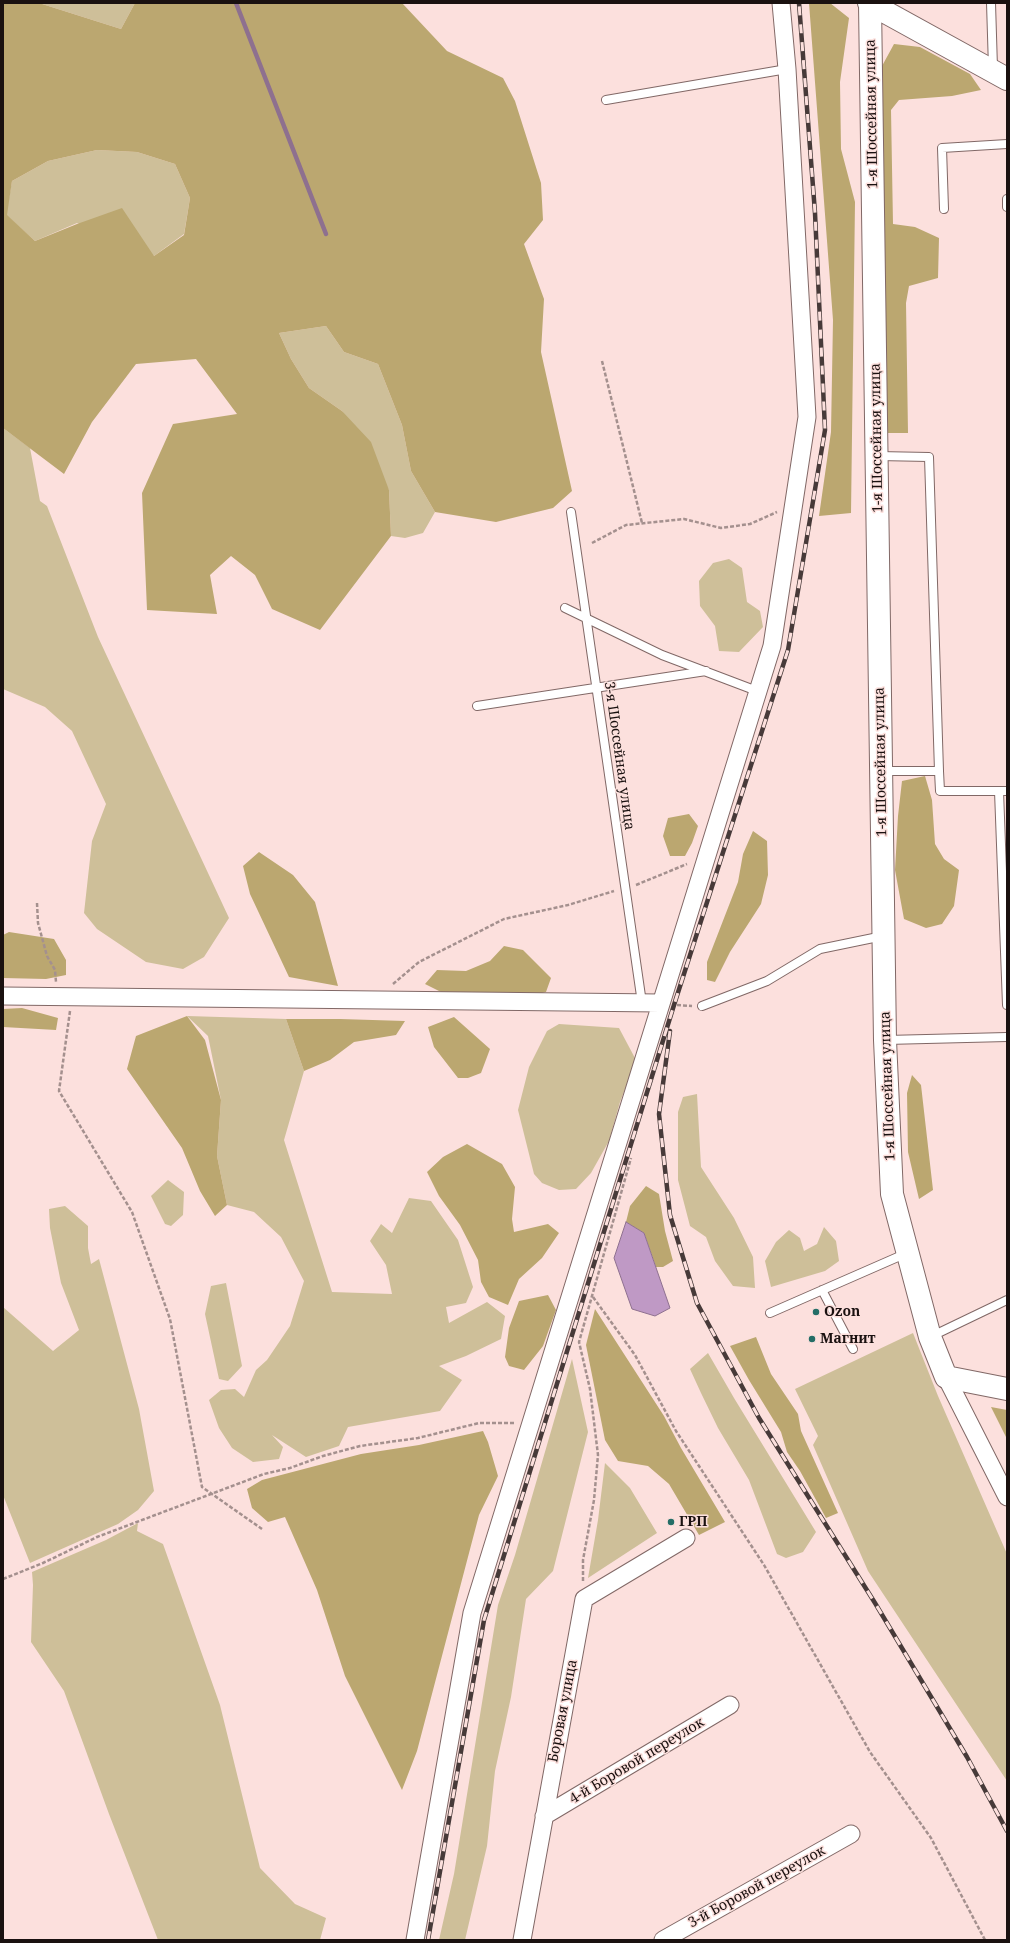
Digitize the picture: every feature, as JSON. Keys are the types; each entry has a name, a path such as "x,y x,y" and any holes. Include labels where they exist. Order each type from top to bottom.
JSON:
{"street":[{"path":"416,1940 472,1612 772,646 807,417 787,69 781,3"},
{"path":"870,4 1000,75"},
{"name":"1-я Шоссейная улица","path":"870,4 885,1040 892,1194 930,1337 946,1377 1007,1497"},
{"path":"3,996 660,1003"},
{"path":"946,1377 1007,1389"},
{"path":"584,1599 686,1538"},
{"name":"Боровая улица","path":"522,1940 584,1599"},
{"name":"4-й Боровой переулок","path":"544,1816 730,1706"},
{"name":"3-й Боровой переулок","path":"663,1940 852,1834"}],"lane":[{"path":"991,3 1000,75"},
{"path":"606,100 787,69"},
{"path":"944,209 942,148 1007,144"},
{"path":"1007,199 1007,207"},
{"path":"877,456 929,457 940,791 1003,791 1007,1005"},
{"name":"3-я Шоссейная улица","path":"571,512 642,1002"},
{"path":"565,608 662,655 757,691"},
{"path":"477,706 706,672"},
{"path":"881,771 939,771"},
{"path":"702,1006 767,981 820,949 884,936"},
{"path":"885,1040 1007,1037"},
{"path":"770,1313 908,1253"},
{"path":"822,1290 853,1349"},
{"path":"930,1337 1007,1300"}],"path":[{"path":"602,361 642,523"},
{"path":"592,543 626,525 684,519 721,528 750,524 794,505"},
{"path":"391,985 419,962 504,919 568,905 626,888 682,867 706,855"},
{"path":"37,903 38,923 47,956 55,970 64,996 59,1091 132,1212 170,1319 202,1487 262,1528"},
{"path":"660,1003 702,1006"},
{"path":"584,1599 582,1560 594,1500 598,1455 590,1389 579,1342 593,1297 635,1354 676,1431 764,1565 870,1752 931,1838 985,1940"},
{"path":"3,1579 43,1563 97,1537 175,1506 213,1494 264,1474 290,1468 323,1456 360,1446 418,1438 479,1423 530,1424"}],"shaded area":[{"path":"3,3 39,3 121,29 135,3 402,3 447,51 503,78 515,101 541,183 543,220 524,244 544,299 541,352 572,491 553,508 496,522 435,512 411,471 402,425 378,364 344,352 326,326 279,333 291,359 309,388 342,411 371,442 389,490 391,536 320,630 272,609 255,575 231,556 210,575 217,614 147,610 142,493 173,424 237,414 196,359 136,364 92,422 64,474 3,428","holes":["97,150 137,152 175,164 190,198 184,235 154,256 122,208 35,241 7,215 12,181 48,161"]},
{"path":"39,3 135,3 121,29"},
{"path":"809,3 830,3 849,18 840,82 841,149 855,202 851,513 819,516 831,432 833,320"},
{"path":"894,44 920,47 970,74 981,90 952,96 899,100 891,110 893,224 915,227 939,238 938,278 909,286 906,303 908,433 888,433 884,367 882,66"},
{"path":"97,150 137,152 175,164 190,198 184,234 154,256 77,223 35,241 6,215 12,181 48,161"},
{"path":"326,326 344,352 378,364 402,425 411,471 435,512 423,533 405,538 391,536 389,490 342,411 309,388 291,359 279,333"},
{"path":"3,428 30,448 40,501 47,506 98,637 229,918 204,957 183,969 146,962 97,929 84,913 92,841 106,804 72,731 45,707 3,689"},
{"path":"729,559 742,568 747,602 760,611 763,627 739,652 719,651 715,626 700,606 699,581 713,563"},
{"path":"925,776 932,800 935,844 944,859 959,870 954,906 942,924 926,928 904,919 895,870 898,816 902,781"},
{"path":"689,814 698,826 692,843 685,856 670,856 663,836 668,818"},
{"path":"753,831 767,841 768,875 761,904 730,952 715,982 707,980 707,962 738,882 743,854"},
{"path":"259,852 293,875 315,902 338,986 289,977 250,894 243,866"},
{"path":"9,932 54,939 66,960 66,975 46,979 3,978 3,935"},
{"path":"504,946 523,950 551,978 546,992 528,997 443,993 425,984 437,970 466,971 490,961"},
{"path":"22,1008 58,1018 56,1030 3,1027 3,1009"},
{"path":"187,1016 286,1019 304,1071 284,1140 332,1292 392,1294 386,1265 370,1241 381,1224 392,1233 409,1198 431,1201 458,1240 473,1287 466,1303 446,1307 449,1323 487,1302 505,1316 501,1339 466,1356 439,1366 462,1380 440,1411 348,1427 339,1446 306,1457 272,1435 283,1447 279,1459 253,1462 232,1448 219,1428 209,1400 221,1390 235,1389 244,1397 256,1370 267,1360 290,1326 304,1281 281,1237 254,1212 227,1205 217,1156 221,1100 208,1036"},
{"path":"187,1016 205,1040 221,1100 217,1156 227,1205 215,1216 200,1191 182,1148 127,1069 136,1036"},
{"path":"454,1017 490,1049 481,1073 468,1078 458,1078 434,1047 428,1027"},
{"path":"286,1019 405,1021 396,1035 354,1042 330,1060 304,1071"},
{"path":"559,1024 619,1028 636,1060 620,1102 609,1141 591,1173 576,1189 559,1190 542,1183 534,1174 518,1110 529,1067 547,1031"},
{"path":"912,1075 921,1085 933,1190 919,1199 908,1152 907,1093"},
{"path":"697,1094 701,1167 734,1218 753,1257 755,1288 733,1286 715,1261 706,1237 690,1226 678,1180 678,1112 683,1097"},
{"path":"467,1144 502,1164 515,1187 512,1219 514,1232 548,1224 559,1233 542,1258 519,1279 508,1305 489,1297 481,1282 478,1260 460,1225 439,1196 427,1172 443,1157"},
{"path":"168,1180 184,1192 183,1215 171,1226 165,1224 151,1196"},
{"path":"646,1186 659,1194 665,1231 673,1261 663,1267 656,1267 644,1233 626,1222 630,1206"},
{"path":"65,1206 88,1226 88,1248 91,1264 99,1259 139,1409 154,1491 138,1510 118,1524 30,1563 3,1495 3,1307 53,1351 79,1330 61,1283 50,1228 49,1209"},
{"path":"626,1222 644,1233 670,1308 655,1316 632,1309 614,1258"},
{"path":"824,1227 836,1241 839,1261 825,1271 771,1287 765,1261 776,1242 789,1230 800,1238 804,1251 817,1244"},
{"path":"226,1283 242,1366 228,1381 219,1379 205,1314 211,1286"},
{"path":"548,1295 556,1310 543,1346 524,1370 509,1366 505,1357 509,1328 519,1301"},
{"path":"595,1309 664,1416 681,1448 725,1522 699,1535 669,1484 648,1466 618,1461 605,1440 586,1345"},
{"path":"913,1333 938,1396 1007,1554 1007,1781 868,1571 813,1445 818,1436 795,1389"},
{"path":"756,1337 771,1374 798,1414 801,1431 838,1513 826,1518 800,1471 787,1452 781,1432 730,1346"},
{"path":"708,1353 816,1532 803,1552 786,1558 777,1554 749,1480 718,1428 690,1369"},
{"path":"572,1359 588,1432 553,1571 526,1599 511,1697 495,1771 487,1846 465,1940 439,1940 454,1874 498,1605 515,1555"},
{"path":"991,1407 1007,1410 1007,1439"},
{"path":"483,1431 488,1442 498,1476 479,1515 417,1751 402,1790 345,1676 317,1590 285,1517 268,1522 252,1508 247,1489 262,1480 361,1454 419,1445"},
{"path":"605,1463 630,1488 657,1533 588,1578 598,1520"},
{"path":"138,1523 137,1531 163,1544 220,1705 260,1868 295,1904 326,1918 320,1940 158,1940 109,1814 64,1691 31,1642 32,1572 106,1540"}],"waterway":[{"path":"236,3 326,234"}],"railway":[{"path":"428,1940 484,1620 674,1005 788,650 825,430 815,213 799,3"},
{"path":"670,1031 659,1114 670,1215 697,1303 759,1418 875,1603 967,1757 1007,1831"}],"place":[{"name":"Ozon","path":"816,1312"},
{"name":"Магнит","path":"812,1339"},
{"name":"ГРП","path":"671,1522"}]}
